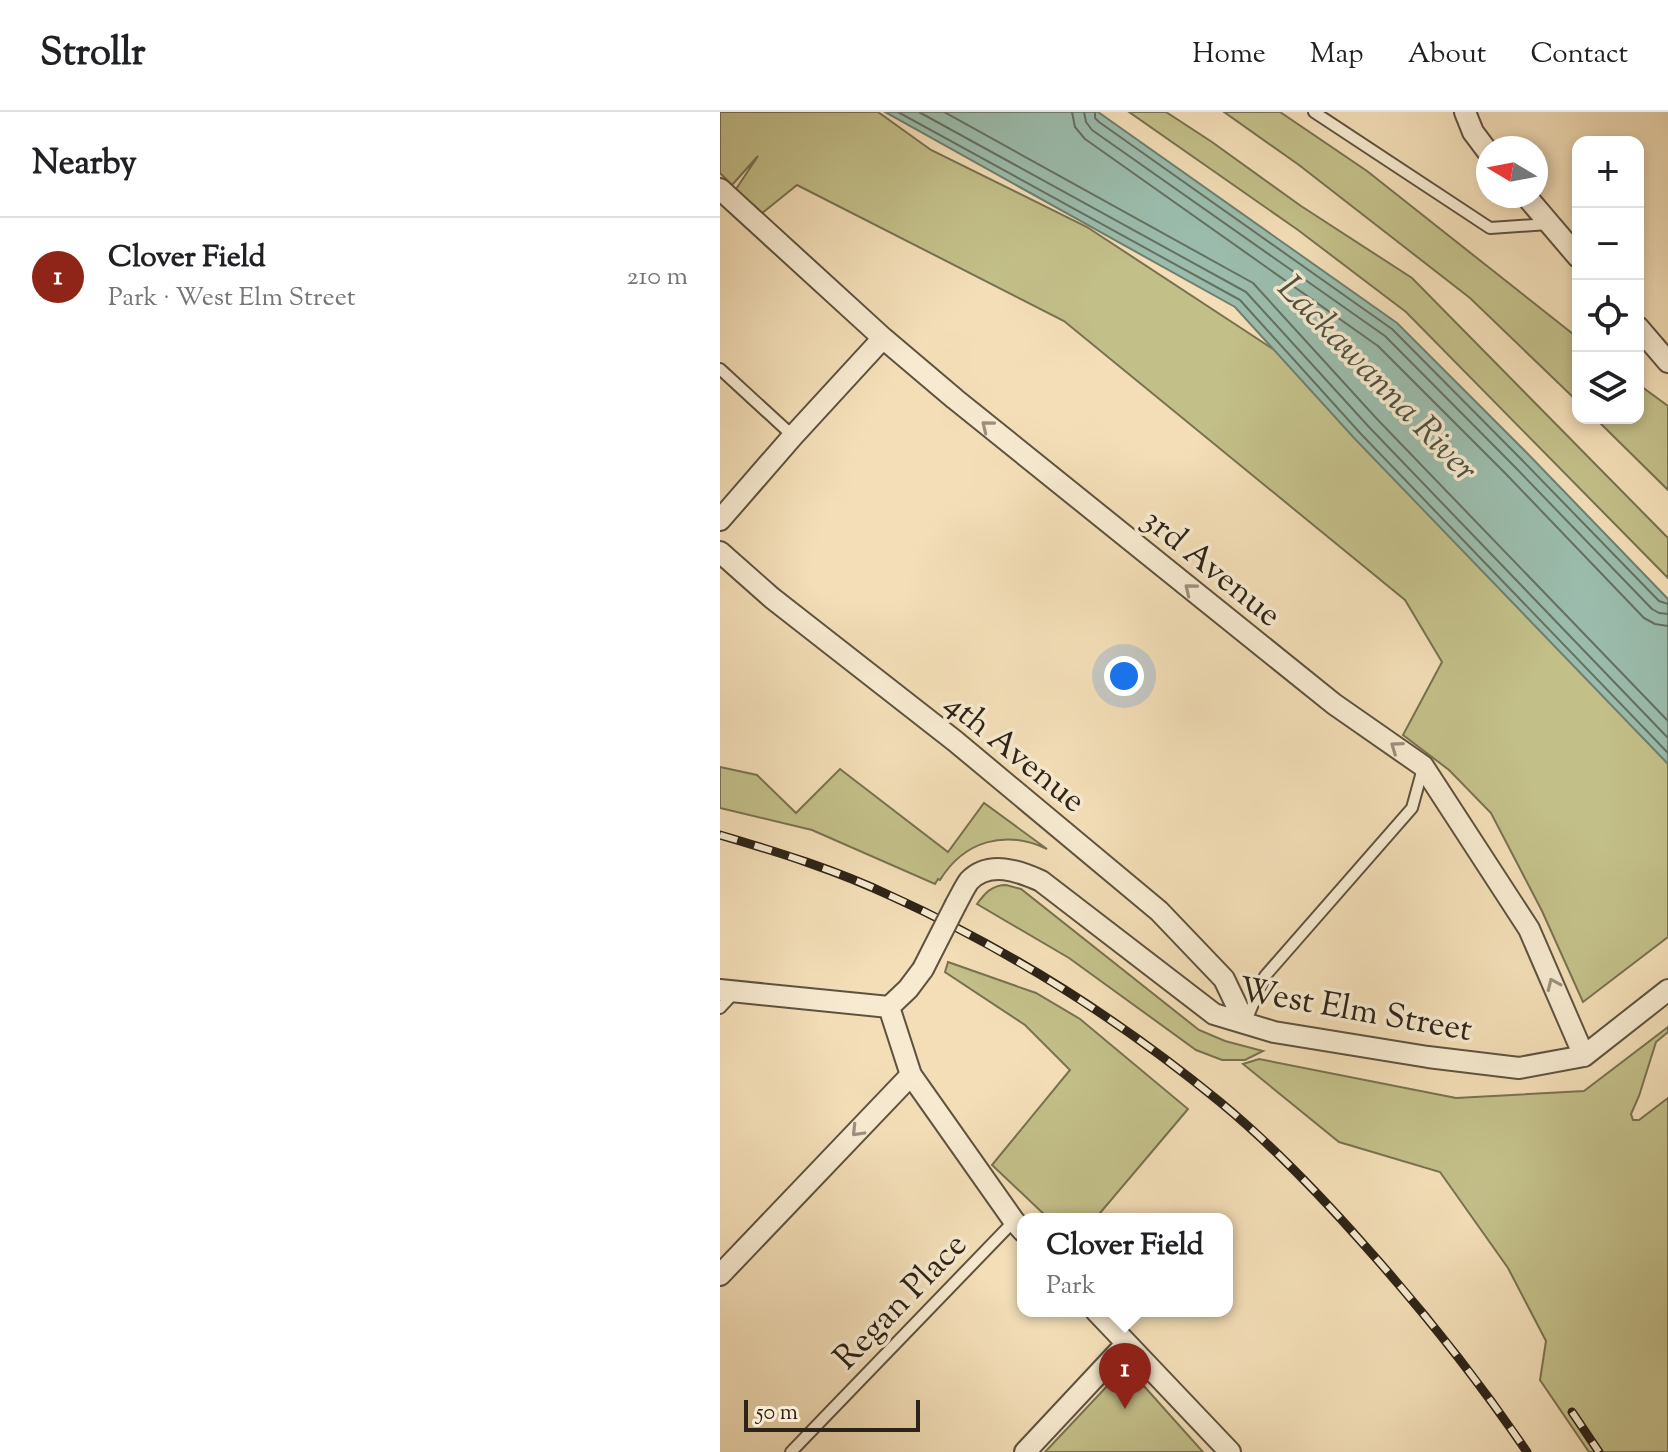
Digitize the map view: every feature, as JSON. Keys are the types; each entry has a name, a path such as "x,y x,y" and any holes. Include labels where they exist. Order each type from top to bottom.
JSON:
{"street":[{"path":"1465,112 1476,136"},
{"name":"3rd Avenue","path":"720,189 883,338 967,409 1322,695 1423,766 1529,929 1584,1056"},
{"path":"1536,208 1572,250"},
{"path":"1644,334 1668,362"},
{"path":"720,520 883,338"},
{"name":"4th Avenue","path":"720,552 772,598 955,741 1159,911 1224,979 1245,1023"},
{"name":"West Elm Street","path":"889,1007 923,969 969,882 981,873 996,868 1018,871 1041,881 1214,1014 1274,1032 1519,1068 1584,1056 1668,990"},
{"path":"728,991 889,1007 911,1075 1017,1223"},
{"path":"720,1275 911,1075"},
{"path":"1101,1317 1230,1452"},
{"path":"1025,1452 1126,1344"}],"lane":[{"path":"1314,112 1490,228 1550,224"},
{"path":"720,369 793,436"},
{"path":"1245,1023 1265,976 1412,808 1423,766"},
{"path":"720,1008 728,991"},
{"name":"Regan Place","path":"791,1452 1017,1228"}],"shaded area":[{"path":"720,112 878,112 931,150 1087,227 1279,353 1668,755 1668,937 1583,1002 1542,911 1491,813 1449,770 1403,735 1442,662 1405,600 1064,321 797,185 761,214 736,189 758,156 732,185 720,173"},
{"path":"1129,112 1166,112 1301,206 1412,278 1668,538 1668,578 1406,312 1298,230"},
{"path":"1224,112 1280,112 1367,171 1572,333 1572,396 1470,298 1299,165"},
{"path":"1644,388 1668,406 1668,490 1601,424 1644,424"},
{"path":"720,767 757,775 796,813 840,769 948,852 984,803 1047,849 1016,840 987,842 961,856 935,884 812,830 720,808"},
{"path":"1006,885 1021,889 1199,1030 1263,1051 1245,1060 1222,1060 1196,1050 1069,958 977,904 989,890"},
{"path":"948,962 1036,993 1080,1019 1188,1109 1100,1213 1043,1213 992,1165 1070,1070 1025,1025 945,972"},
{"path":"1668,1027 1668,1032 1656,1042 1631,1114 1633,1120 1639,1120 1668,1098 1668,1452 1589,1452 1540,1380 1546,1341 1508,1268 1440,1172 1339,1142 1243,1064 1259,1059 1456,1098 1584,1091"},
{"path":"1126,1366 1203,1452 1045,1452"}],"water":[{"name":"Lackawanna River","path":"885,112 1098,112 1397,323 1668,599 1668,764 1355,439 1235,307"}],"railway":[{"path":"720,835 828,870 978,939 1062,988 1182,1072 1258,1136 1349,1228 1450,1347 1527,1452"},
{"path":"1572,1412 1599,1452"}],"place":[{"name":"Clover Field","path":"1125,1409"}]}
